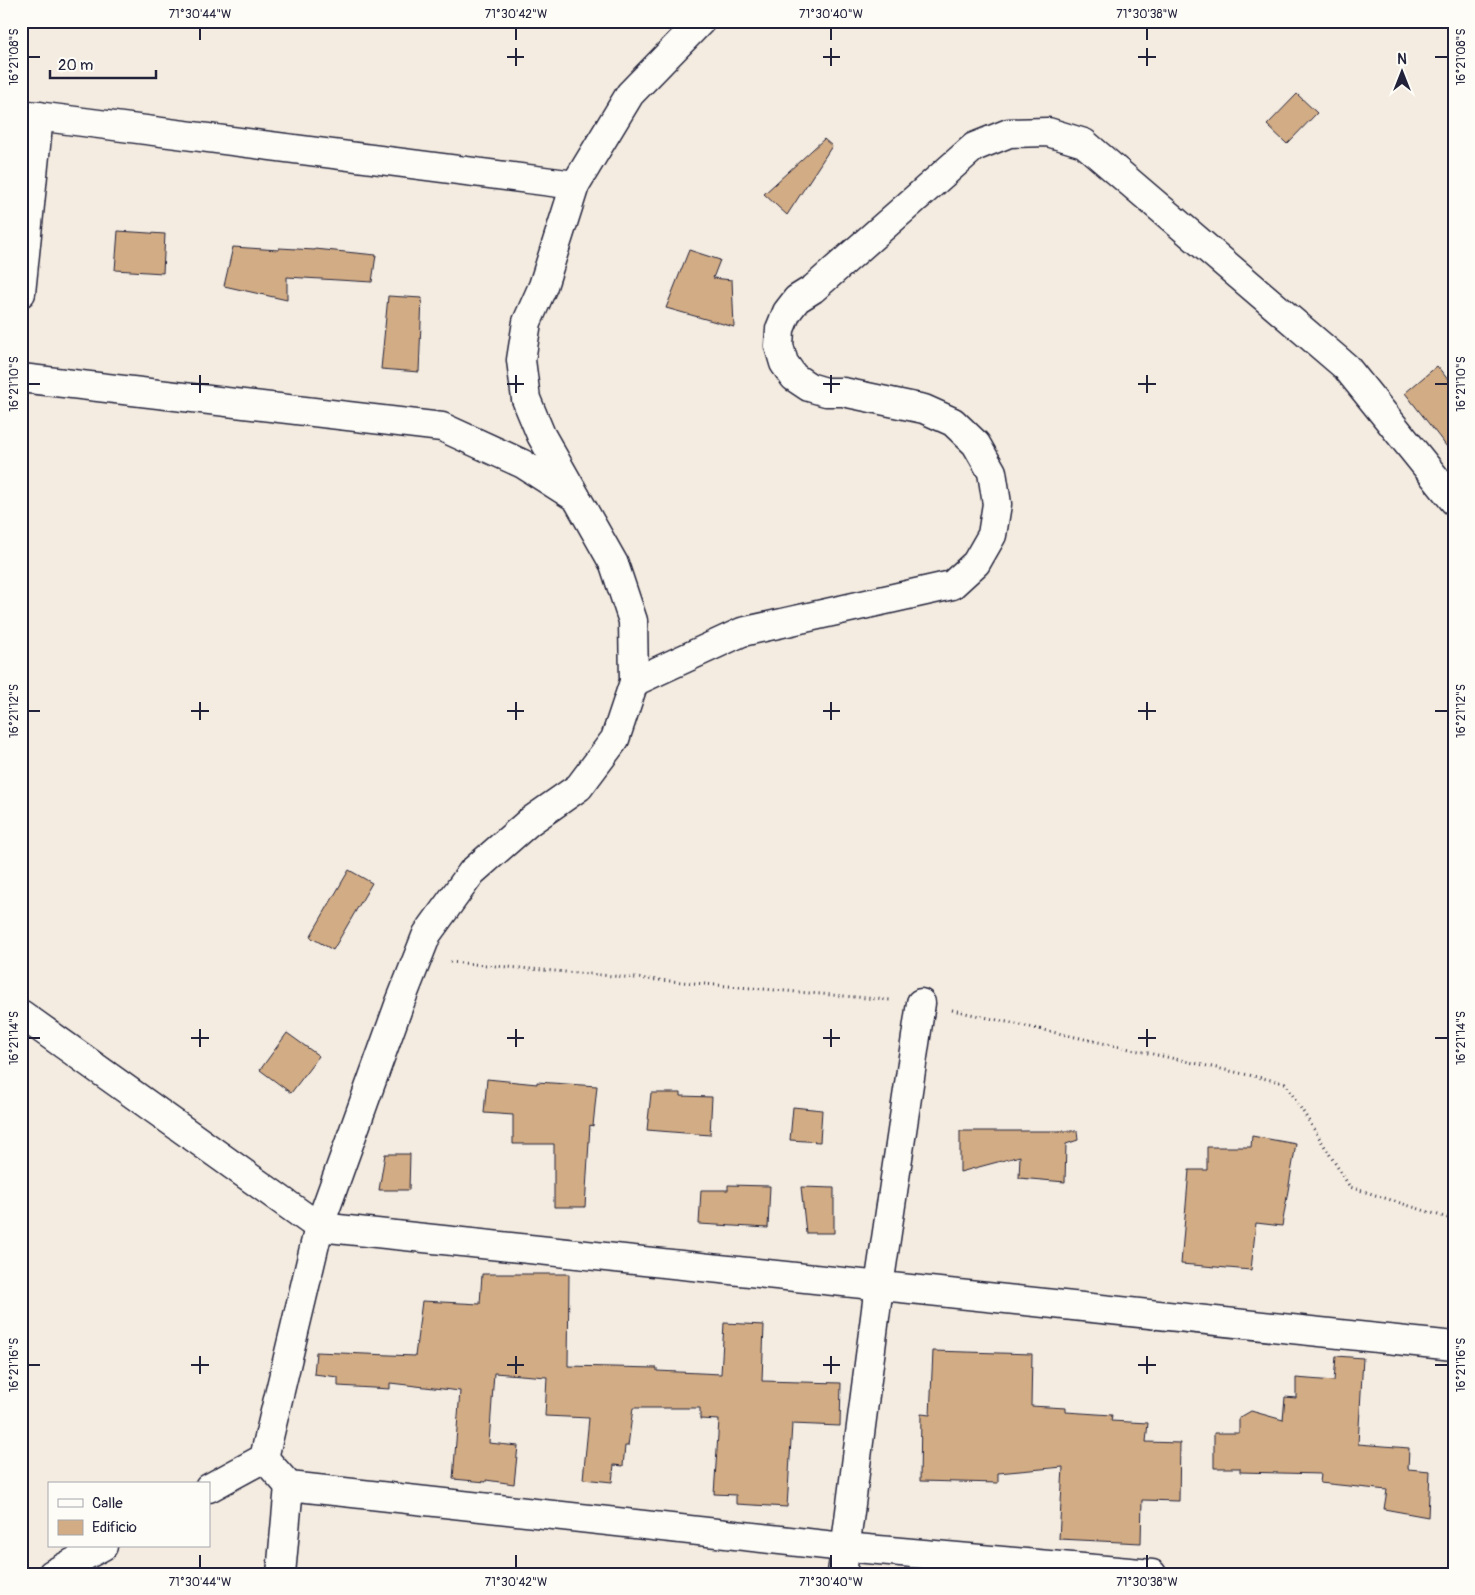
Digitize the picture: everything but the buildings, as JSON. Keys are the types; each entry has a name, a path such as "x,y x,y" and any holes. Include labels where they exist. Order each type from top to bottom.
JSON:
{"street":[{"path":"210,1487 264,1458 319,1228 399,1005 427,934 472,872 529,822 578,787 615,739 634,682 633,621 614,564 541,434 526,399 521,360 527,322 543,286 575,185 630,94 701,21"},
{"path":"21,293 30,115 575,185"},
{"path":"634,682 742,632 952,585 976,564 992,535 997,504 992,472 976,444 953,422 924,409 843,392 826,392 809,387 794,377 784,363 779,346 780,329 786,312 797,299 813,289 974,147 1009,133 1048,132 1084,143 1346,367 1454,500"},
{"path":"21,378 442,428 523,464 576,498"},
{"path":"842,1574 844,1546 879,1286 921,1003"},
{"path":"21,1014 319,1228 1454,1346"},
{"path":"264,1458 289,1486 844,1546 1152,1574"},
{"path":"280,1574 289,1486"},
{"path":"52,1574 98,1548"}],"path":[{"path":"417,960 921,1003 1285,1083 1350,1187 1454,1220"}]}
